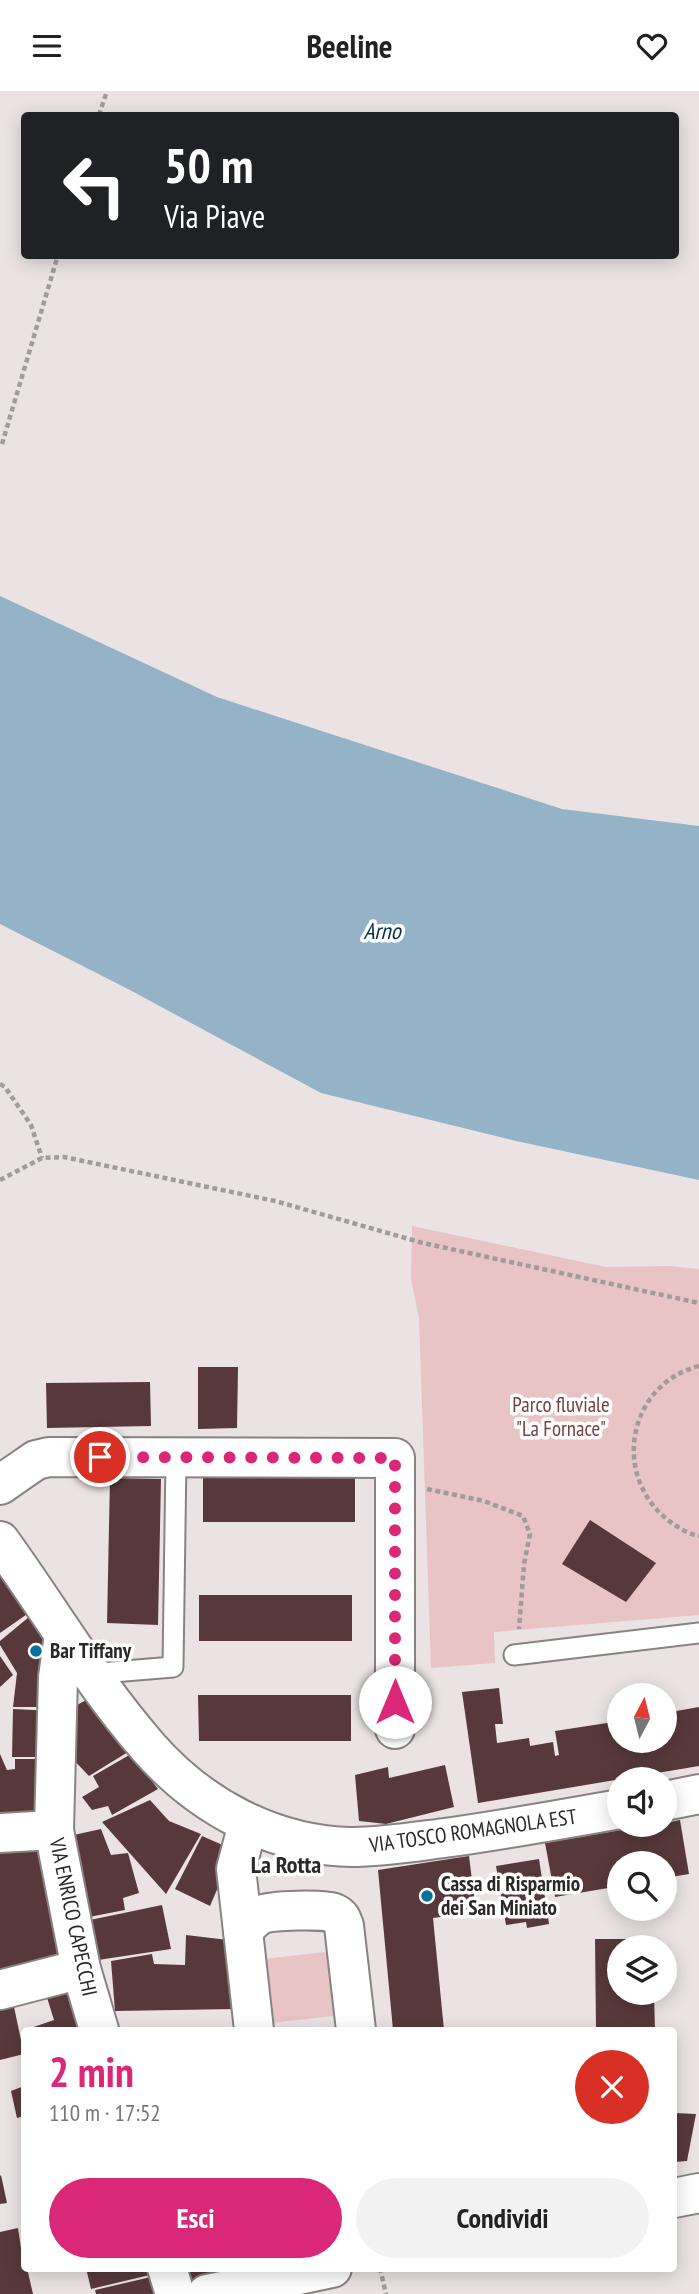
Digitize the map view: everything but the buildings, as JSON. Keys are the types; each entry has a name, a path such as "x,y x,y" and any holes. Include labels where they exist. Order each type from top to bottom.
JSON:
{"street":[{"path":"0,1485 36,1460 49,1457 395,1458 395,1729"},
{"name":"VIA TOSCO ROMAGNOLA EST","path":"0,1541 89,1674 169,1770 196,1792 248,1823 285,1838 352,1847 473,1834 607,1811"},
{"name":"VIA ENRICO CAPECCHI","path":"64,1635 58,1677 54,1830 81,1969 98,2027"},
{"path":"677,1799 699,1794"},
{"path":"248,1823 236,1869 254,2027"},
{"path":"0,1833 54,1830"},
{"path":"243,1931 253,1920 271,1912 332,1912 341,1917 356,2027"},
{"path":"0,1990 81,1969"},
{"path":"677,2197 699,2193"},
{"path":"168,2272 175,2294"},
{"path":"207,2294 313,2272"}],"lane":[{"path":"89,1674 173,1667 176,1458"},
{"path":"514,1655 699,1633"}],"path":[{"path":"100,112 107,91"},
{"path":"2,444 57,259"},
{"path":"0,1084 31,1125 42,1159"},
{"path":"0,1181 42,1159 64,1157 275,1201 413,1240 699,1303"},
{"path":"699,1366 686,1370 661,1386 642,1411 634,1440 635,1470 646,1499 667,1521 699,1536"},
{"path":"395,1486 473,1498 523,1516 530,1534 514,1655"},
{"path":"381,2272 387,2294"}],"green space":[{"name":"Parco fluviale \"La Fornace\"","path":"412,1226 606,1267 669,1266 699,1269 699,1615 494,1632 495,1663 431,1668 419,1318 411,1279"},
{"path":"334,1951 342,2015 262,2024 254,1960"}],"water":[{"name":"Arno","path":"0,596 217,697 562,809 699,826 699,1180 516,1141 321,1093 128,989 0,924"}],"place":[{"name":"Bar Tiffany","path":"36,1651"},
{"name":"Cassa di Risparmio dei San Miniato","path":"427,1896"}],"district":[{"name":"La Rotta","path":"286,1865"}],"route":[{"path":"100,1457 395,1458 395,1702"}]}
